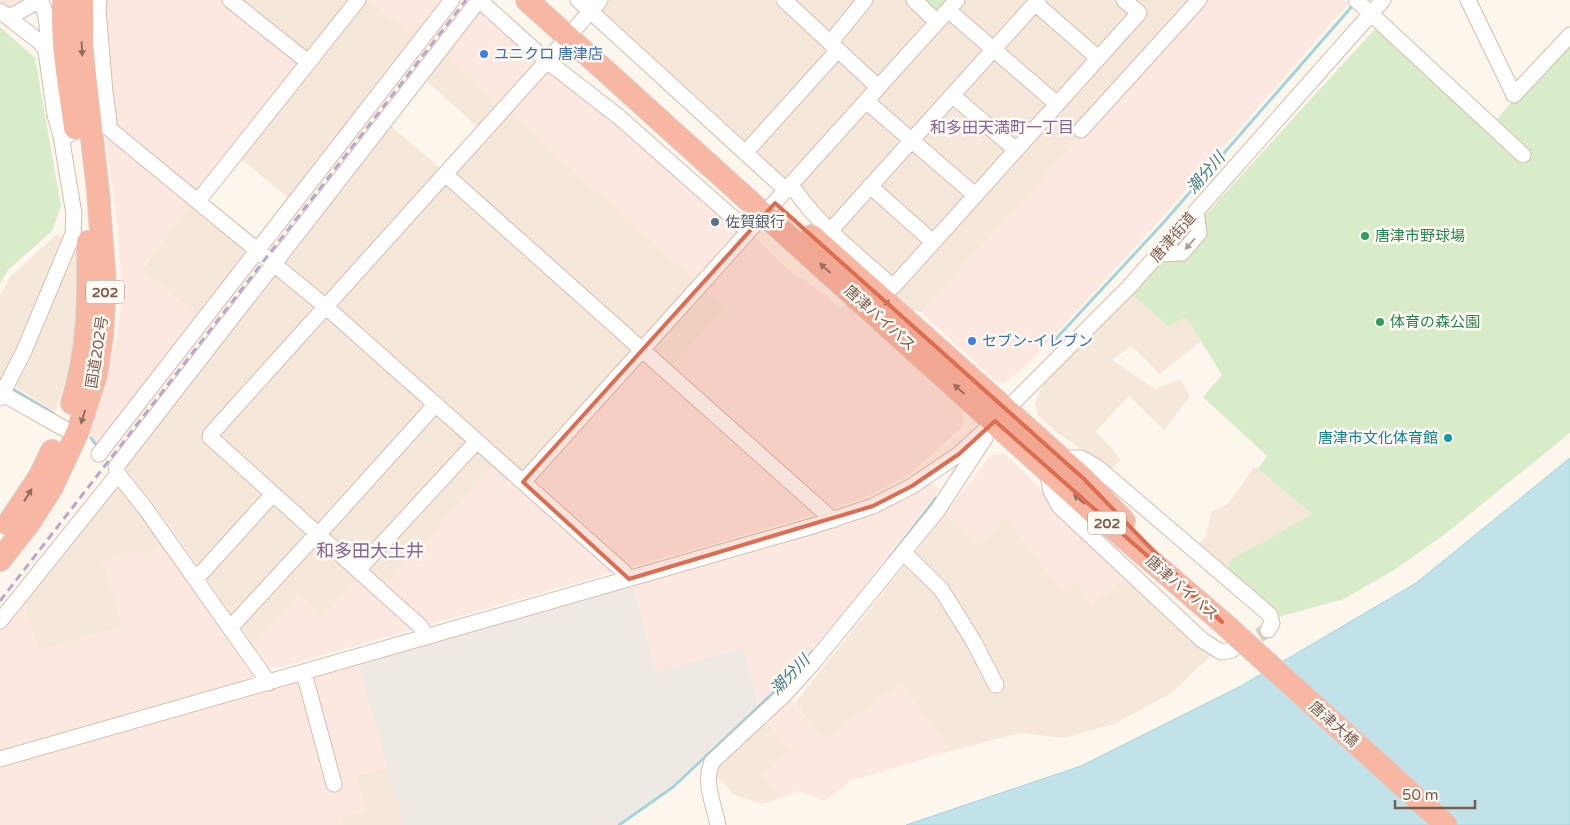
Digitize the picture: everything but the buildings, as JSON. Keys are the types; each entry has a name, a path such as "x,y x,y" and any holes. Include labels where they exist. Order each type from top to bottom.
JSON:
{"highway":[{"name":"国道202号","path":"0,560 29,523 52,487 78,431 96,375 102,337 105,284 98,191 66,62 64,0"},
{"name":"国道202号","path":"0,535 16,515 40,476 63,428 78,384 85,343 89,289 81,236 85,197 83,131 96,92 82,50 82,0"},
{"name":"唐津バイパス","path":"527,0 584,18"},
{"name":"唐津バイパス","path":"549,0 584,18 1001,416 1054,464 1084,479 1222,622"},
{"name":"唐津大橋","path":"1222,622 1446,825"}],"street":[{"path":"3,14 15,14 40,0 46,12 48,40 46,51 55,115 198,201 325,306 623,571 629,579"},
{"path":"96,92 99,0"},
{"path":"230,0 308,62"},
{"path":"198,201 358,0"},
{"path":"99,454 452,0"},
{"path":"269,683 145,508 118,474 116,468 479,0 547,61 619,117 748,232"},
{"path":"578,0 584,18 745,153 775,202"},
{"path":"784,0 878,87"},
{"path":"745,153 834,46 866,0"},
{"path":"914,0 937,22"},
{"path":"775,202 795,190 803,202 831,230 893,287 1139,13 1124,0"},
{"path":"1082,130 1200,0"},
{"name":"唐津街道","path":"1001,416 1129,287 1196,212 1362,6 1383,0"},
{"path":"1468,0 1514,95 1570,35"},
{"path":"831,230 1036,2 1098,58"},
{"path":"523,482 952,5 993,50 1057,104"},
{"path":"1362,6 1523,155"},
{"path":"3,14 41,43 46,51"},
{"path":"427,637 421,628 210,437 210,434 584,18"},
{"path":"952,95 1016,150"},
{"path":"866,101 975,195"},
{"path":"445,174 833,520"},
{"path":"870,186 933,242"},
{"path":"63,428 1,396 81,236"},
{"path":"230,628 313,538 318,535 436,404"},
{"path":"0,760 833,520 873,506 912,486 959,454 1001,416"},
{"path":"718,825 708,780 708,771 712,762 784,695 904,553 937,511 1001,416"},
{"path":"358,570 477,441"},
{"path":"1232,650 1221,652 1202,640 1058,506 1051,491 1054,464 1081,458 1097,466 1270,616 1272,623 1268,630"},
{"path":"0,621 118,474"},
{"path":"196,580 273,494"},
{"path":"904,553 941,589 974,642 996,685"},
{"path":"304,673 334,784"}],"highlighted area":[{"path":"775,203 1084,479 1222,622 995,421 959,454 912,486 873,506 629,579 523,482"}],"shaded area":[{"path":"0,0 24,0 23,4 14,8 2,7"},
{"path":"105,0 237,0 306,55 198,193 142,269 199,316 99,444 90,435 117,337 122,292 117,221 105,136 114,127 103,18"},
{"path":"237,0 369,0 417,40 291,200 231,151"},
{"path":"369,0 449,0 417,40"},
{"path":"606,0 773,0 829,52 839,42 792,0 1205,0 921,312 912,310 894,294 785,183 601,13 601,5"},
{"path":"1205,0 1343,0 1348,4 1159,221 1030,362 1004,383 995,381 921,312"},
{"path":"481,8 612,118 740,233 757,239 787,269 826,295 839,308 847,304 963,411 963,426 910,474 866,497 817,514 281,667 269,667 253,645 298,595 323,617 359,576 379,592 495,463 524,487 643,355 666,375 725,308 443,54"},
{"path":"443,54 726,307 665,375 524,488 379,592 359,576 323,617 298,595 253,645 155,506 123,466 389,124 442,170 480,129 424,79"},
{"path":"198,193 258,242 199,316 142,270"},
{"path":"56,235 78,242 76,327 68,374 55,412 12,384 0,407 0,296 10,277"},
{"path":"1132,295 1169,327 1186,316 1201,341 1160,374 1132,346 1112,360 1155,389 1180,379 1190,396 1164,430 1129,396 1096,431 1121,460 1110,469 1056,432 1038,415 1035,403 1043,385"},
{"path":"1005,454 1037,485 1053,506 1128,576 1091,607 1076,583 1062,594 1013,527 1005,519 979,545 945,514 991,455"},
{"path":"1254,467 1312,514 1230,560 1227,572 1196,545 1206,537 1211,512 1228,504"},
{"path":"115,473 164,542 144,556 122,626 38,650 20,592"},
{"path":"930,483 940,489 839,618 791,673 758,704 744,648 656,672 633,586 844,525 877,511"},
{"path":"945,514 979,545 1004,518 1013,527 1062,593 1076,582 1128,576 1213,654 1170,694 1114,724 1064,738 1020,733 951,751 901,683 823,740 795,703"},
{"path":"164,542 258,676 0,752 0,613 20,592 38,650 122,626 102,560 138,549 144,556"},
{"path":"633,586 656,672 744,648 758,704 671,786 616,825 404,825 358,664"},
{"path":"358,664 388,768 357,776 366,812 341,818 343,825 0,825 0,768"},
{"path":"901,683 951,751 850,781 825,801 799,791 781,798 763,774 789,751 766,722 791,699 823,740"},
{"path":"766,722 790,751 763,774 781,798 763,804 734,795 715,774 719,765"},
{"path":"388,768 404,825 343,825 341,818 365,812 357,776"}],"green space":[{"path":"919,0 953,0 941,14"},
{"name":"体育の森公園","path":"1384,19 1494,122 1570,39 1570,433 1444,535 1394,570 1344,599 1278,617 1227,572 1230,560 1312,514 1258,469 1267,456 1203,397 1222,375 1186,317 1169,327 1132,295"},
{"path":"0,27 35,58 61,206 52,231 8,270 0,283"}],"water":[{"path":"1570,458 1570,825 906,825 1081,766 1241,686 1416,583"}],"waterway":[{"name":"潮分川","path":"1052,343 1164,222 1354,4"},
{"path":"11,388 53,413"},
{"path":"91,438 97,446"},
{"name":"潮分川","path":"887,561 936,498"},
{"name":"潮分川","path":"800,667 813,651"},
{"name":"潮分川","path":"619,825 673,787 794,673"}],"tunnel":[{"path":"1239,647 1268,630"}],"railway":[{"path":"0,601 466,0"}],"place":[{"name":"ユニクロ 唐津店","path":"484,54"},
{"name":"佐賀銀行","path":"715,222"},
{"name":"唐津市野球場","path":"1365,236"},
{"name":"体育の森公園","path":"1380,322"},
{"name":"セブン-イレブン","path":"972,341"},
{"name":"唐津市文化体育館","path":"1448,438"}],"district":[{"name":"和多田天満町一丁目","path":"1002,128"},
{"name":"和多田大土井","path":"370,551"}]}
